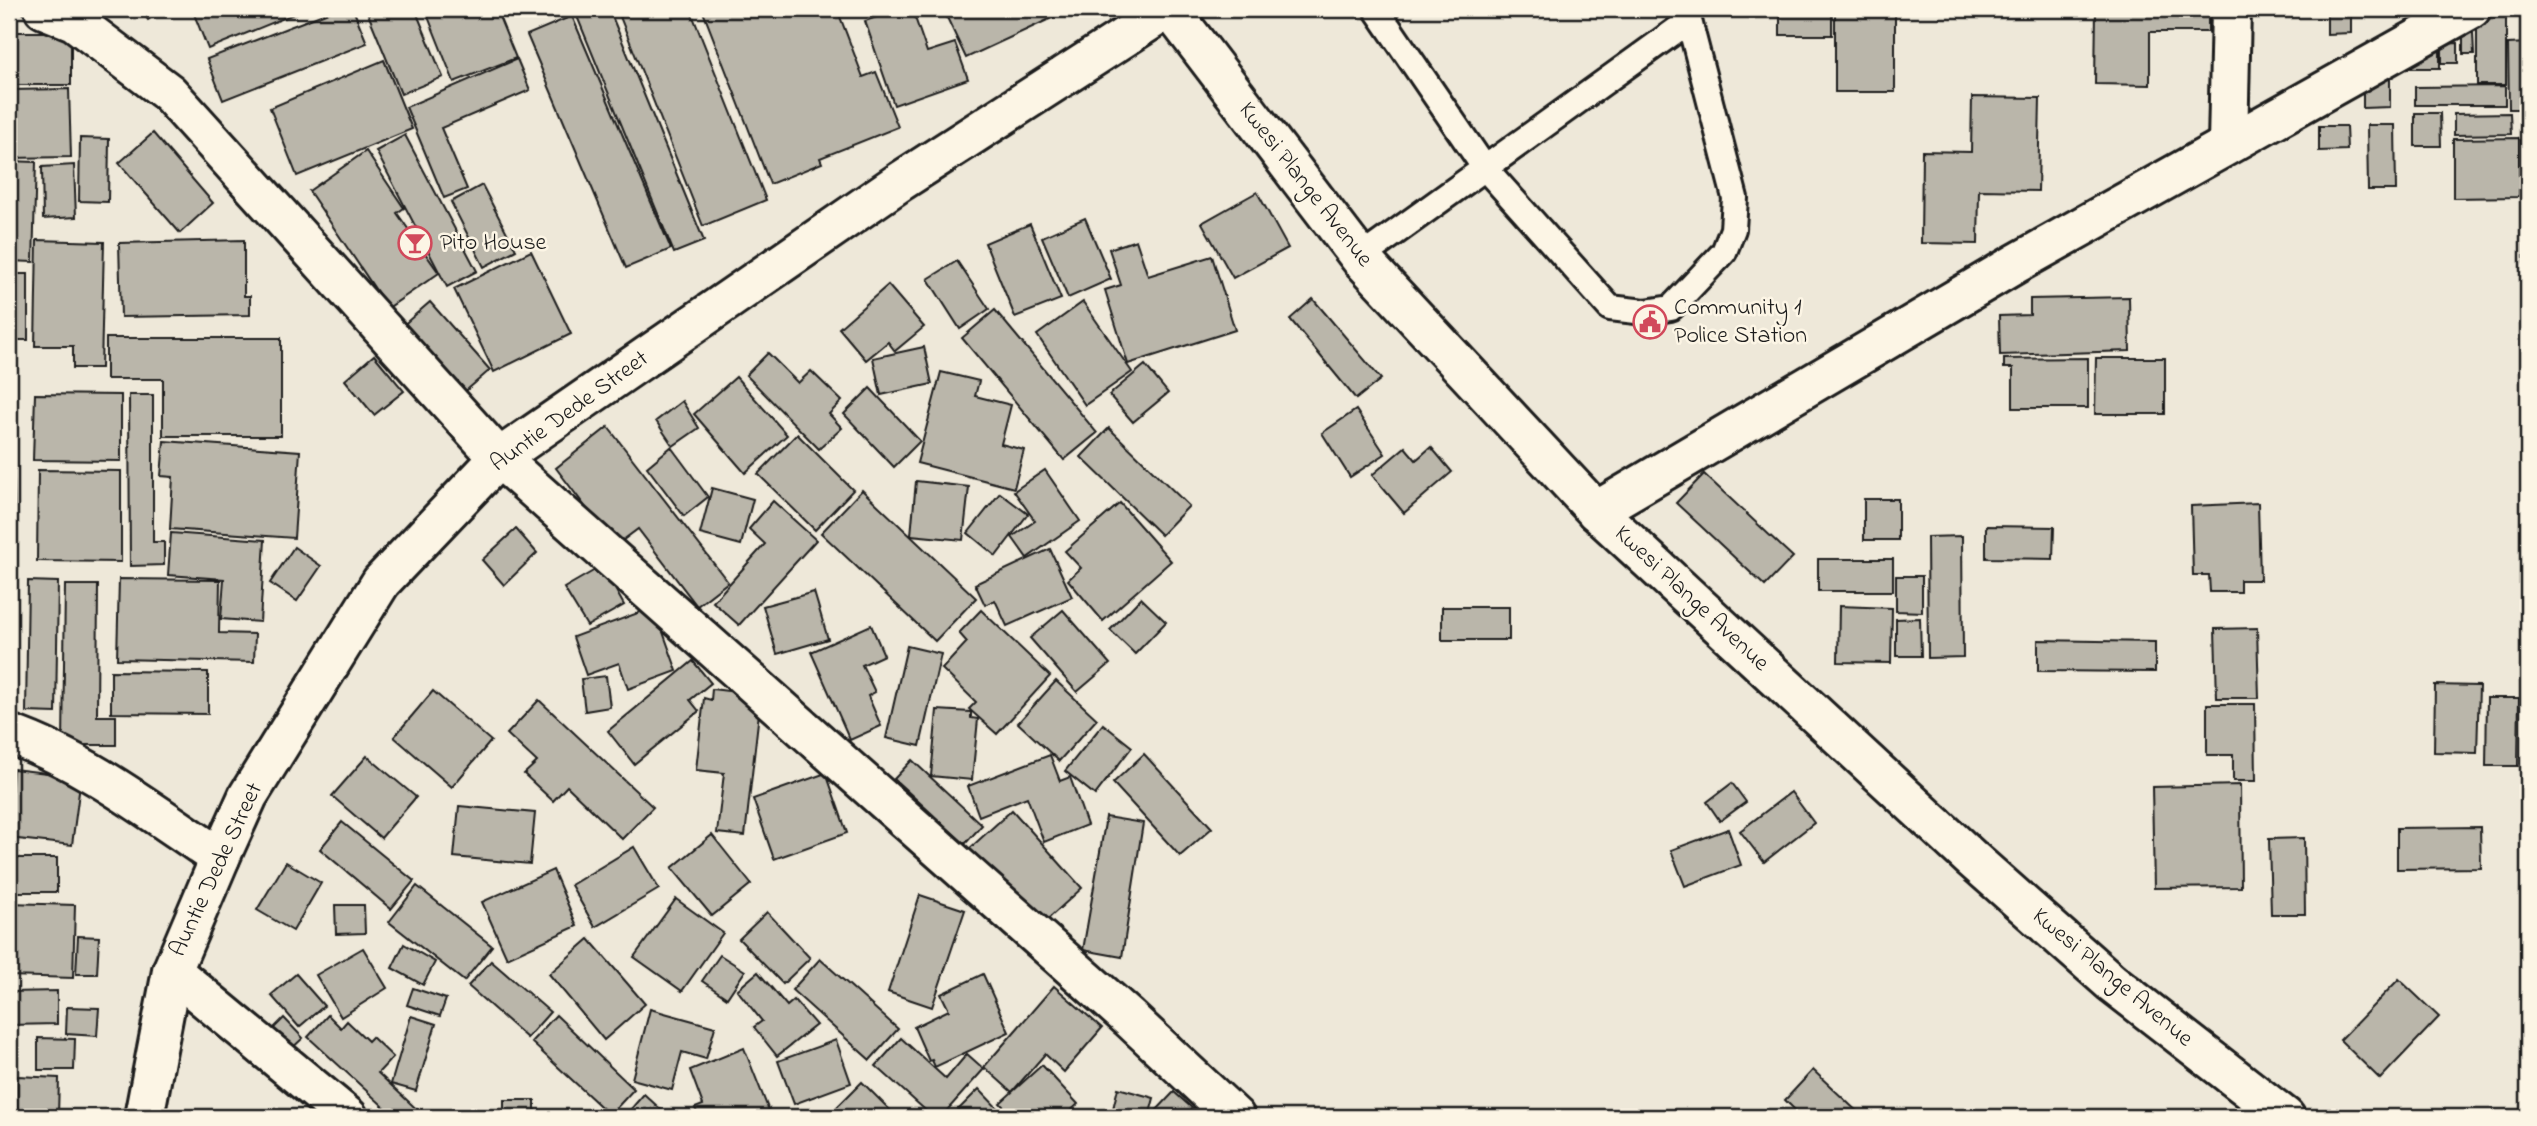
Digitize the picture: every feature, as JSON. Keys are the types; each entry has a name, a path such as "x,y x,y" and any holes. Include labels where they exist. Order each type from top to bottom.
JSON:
{"street":[{"path":"44,9 74,21 169,93 499,458 1119,1009 1235,1117"},
{"name":"Auntie Dede Street","path":"144,1117 172,971 220,858 248,796 380,582 499,458 901,181 1169,9"},
{"name":"Kwesi Plange Avenue","path":"1169,9 1360,258 1597,511 1972,859 2091,965 2285,1117"},
{"path":"2228,144 2231,9"},
{"path":"1597,511 2017,263 2470,9"},
{"path":"9,734 38,744 89,772 220,858"},
{"path":"172,971 348,1117"}],"lane":[{"path":"1360,258 1484,167 1688,15 1735,198 1734,219 1724,252 1671,308 1645,312 1610,308 1484,167 1376,9"}],"building":[{"path":"140,9 165,9 148,20"},
{"path":"192,9 306,9 208,49"},
{"path":"336,9 353,9 367,43 223,100 207,59"},
{"path":"366,9 415,9 443,77 401,94"},
{"path":"425,9 496,9 516,58 454,82"},
{"path":"574,9 609,9 704,241 674,253"},
{"path":"617,9 690,9 766,200 703,226"},
{"path":"702,9 822,9 823,13 837,9 863,77 876,72 898,127 820,158 822,163 770,184"},
{"path":"900,9 912,9 927,52 955,43 968,79 894,105 865,21"},
{"path":"943,9 1050,9 1054,17 966,58"},
{"path":"1780,9 1832,9 1832,35 1780,35"},
{"path":"1835,9 1895,9 1895,92 1835,92"},
{"path":"2096,9 2208,9 2208,32 2150,32 2150,85 2095,84"},
{"path":"2327,11 2351,11 2351,33 2327,34"},
{"path":"572,16 671,249 626,268 527,35"},
{"path":"2477,17 2506,17 2506,85 2477,85"},
{"path":"9,32 71,32 71,85 9,85"},
{"path":"2463,33 2473,33 2474,54 2463,54"},
{"path":"2458,43 2458,63 2442,63 2442,44"},
{"path":"2528,43 2528,109 2509,109 2508,44"},
{"path":"2440,45 2440,68 2412,68 2412,46"},
{"path":"517,59 530,90 441,128 467,189 444,198 406,107"},
{"path":"384,60 412,129 297,176 270,108"},
{"path":"2363,72 2390,72 2390,107 2363,108"},
{"path":"2505,86 2505,105 2415,105 2415,87"},
{"path":"69,89 71,157 9,158 9,90"},
{"path":"1972,97 2040,98 2038,191 1979,190 1978,244 1921,243 1922,151 1971,152"},
{"path":"2415,113 2440,113 2441,146 2415,146"},
{"path":"2510,113 2511,134 2454,135 2454,114"},
{"path":"2523,113 2528,113 2528,262 2524,263"},
{"path":"2367,125 2395,125 2396,190 2368,190"},
{"path":"2319,126 2346,126 2347,150 2319,151"},
{"path":"153,133 213,203 180,233 119,163"},
{"path":"405,135 477,271 447,287 376,151"},
{"path":"80,138 109,139 108,202 79,201"},
{"path":"2519,138 2519,197 2453,198 2453,139"},
{"path":"366,151 404,208 397,213 439,273 388,308 309,191"},
{"path":"9,161 36,162 33,262 10,261"},
{"path":"74,165 76,217 43,219 42,167"},
{"path":"482,185 516,250 484,267 451,202"},
{"path":"1257,192 1288,248 1233,278 1202,223"},
{"path":"1085,218 1111,279 1068,298 1042,237"},
{"path":"1030,224 1061,299 1015,317 985,243"},
{"path":"37,240 104,242 101,368 73,368 73,346 35,346"},
{"path":"244,240 244,296 250,296 250,315 121,317 119,243"},
{"path":"1136,240 1148,276 1212,256 1235,330 1128,364 1105,290 1121,285 1109,249"},
{"path":"531,251 571,334 494,372 454,289"},
{"path":"957,261 989,309 960,329 928,279"},
{"path":"9,274 28,274 28,340 12,340 12,392 9,392"},
{"path":"888,285 924,327 895,351 888,342 866,360 839,328"},
{"path":"2129,297 2130,351 2000,355 1999,316 2030,315 2030,299"},
{"path":"1313,299 1381,379 1356,399 1290,319"},
{"path":"430,302 490,370 461,395 401,327"},
{"path":"1083,302 1132,372 1085,405 1037,335"},
{"path":"995,310 1097,433 1064,460 962,338"},
{"path":"106,338 281,338 281,436 163,436 163,379 106,379"},
{"path":"924,347 932,384 881,395 873,358"},
{"path":"768,353 798,383 811,371 842,401 829,414 842,428 819,449 746,375"},
{"path":"374,355 404,391 374,415 345,380"},
{"path":"2088,358 2088,408 2013,408 2013,368 2004,368 2004,359"},
{"path":"2096,358 2165,358 2165,414 2095,414"},
{"path":"1145,365 1168,393 1133,422 1109,395"},
{"path":"941,372 979,381 975,396 1011,405 1001,444 1024,450 1014,488 917,463"},
{"path":"736,377 787,435 745,473 694,414"},
{"path":"870,388 920,441 894,467 844,414"},
{"path":"35,394 121,395 121,461 33,460"},
{"path":"129,395 153,395 153,542 164,542 164,565 130,566"},
{"path":"682,401 699,428 673,446 656,421"},
{"path":"1356,410 1385,454 1350,477 1322,433"},
{"path":"608,427 728,582 697,606 638,529 615,546 556,468"},
{"path":"1109,428 1189,506 1161,535 1081,457"},
{"path":"13,434 15,523 9,523 9,435"},
{"path":"797,434 853,490 815,530 758,474"},
{"path":"164,441 300,451 294,538 170,529 173,477 161,476"},
{"path":"671,447 708,497 684,516 647,467"},
{"path":"1405,447 1416,460 1431,447 1452,472 1404,513 1372,475"},
{"path":"38,470 121,471 121,562 37,561"},
{"path":"1045,470 1080,521 1027,558 1012,537 1035,521 1014,491"},
{"path":"1704,474 1793,557 1765,586 1676,503"},
{"path":"916,481 969,487 963,540 911,535"},
{"path":"712,488 753,499 741,545 700,534"},
{"path":"862,490 976,598 935,641 821,533"},
{"path":"1000,493 1028,514 996,556 968,533"},
{"path":"1864,499 1898,499 1898,540 1864,540"},
{"path":"773,501 816,540 739,625 713,602 765,544 749,529"},
{"path":"1120,503 1171,561 1103,621 1068,580 1081,568 1065,551"},
{"path":"2258,503 2260,580 2240,580 2240,592 2210,592 2209,575 2193,575 2191,506"},
{"path":"1986,526 2054,527 2053,559 1986,558"},
{"path":"516,529 537,553 504,585 482,560"},
{"path":"171,533 265,540 260,622 221,619 224,579 168,575"},
{"path":"1962,536 1963,657 1928,658 1927,537"},
{"path":"294,547 321,566 297,601 270,583"},
{"path":"1050,549 1072,597 1007,626 995,600 985,605 975,584"},
{"path":"1818,559 1893,559 1893,591 1818,591"},
{"path":"602,566 624,605 587,626 564,588"},
{"path":"1896,576 1922,576 1922,612 1896,611"},
{"path":"119,579 220,580 219,633 255,634 254,662 117,659"},
{"path":"28,581 58,582 56,713 26,712"},
{"path":"65,585 98,585 97,716 116,716 116,745 63,745"},
{"path":"814,592 828,639 777,654 763,606"},
{"path":"1141,598 1166,622 1135,654 1110,630"},
{"path":"1839,606 1892,608 1891,663 1838,662"},
{"path":"654,607 677,671 628,689 619,663 586,675 573,637"},
{"path":"1442,607 1509,607 1509,640 1442,640"},
{"path":"981,610 1050,676 997,734 969,709 976,702 942,669 967,642 959,633"},
{"path":"1063,610 1110,664 1077,692 1030,638"},
{"path":"1920,618 1921,656 1896,656 1896,619"},
{"path":"871,625 884,655 862,665 875,692 868,696 881,726 850,740 811,652"},
{"path":"2257,628 2259,698 2217,698 2215,629"},
{"path":"2038,640 2155,642 2155,672 2038,671"},
{"path":"907,646 941,654 920,746 886,738"},
{"path":"693,661 711,683 690,700 699,711 634,764 608,731"},
{"path":"111,671 208,672 208,714 111,713"},
{"path":"606,676 610,707 585,711 581,679"},
{"path":"1056,681 1097,719 1059,761 1018,723"},
{"path":"2435,685 2479,686 2477,753 2434,752"},
{"path":"712,689 761,695 745,836 717,833 724,773 696,770 704,698 711,700"},
{"path":"433,691 491,741 452,787 394,737"},
{"path":"2487,698 2519,698 2518,766 2486,766"},
{"path":"539,700 653,807 622,839 567,786 553,801 524,774 537,762 507,734"},
{"path":"2207,704 2255,704 2256,781 2233,781 2233,755 2207,755"},
{"path":"937,710 971,712 971,718 978,719 972,780 931,776"},
{"path":"1103,724 1132,747 1095,795 1065,771"},
{"path":"1144,754 1212,828 1180,856 1113,783"},
{"path":"1050,755 1060,781 1070,777 1087,825 1044,842 1027,797 979,816 968,786"},
{"path":"367,756 416,797 381,838 332,796"},
{"path":"912,760 982,825 965,844 894,779"},
{"path":"13,769 81,777 72,845 9,838"},
{"path":"826,773 847,833 774,859 753,799"},
{"path":"1732,783 1746,802 1720,821 1707,802"},
{"path":"2240,785 2241,887 2154,888 2152,787"},
{"path":"1791,792 1814,823 1764,862 1740,831"},
{"path":"459,806 535,813 530,864 454,857"},
{"path":"1012,810 1082,888 1038,928 969,849"},
{"path":"1106,817 1143,823 1122,957 1083,950"},
{"path":"342,822 414,881 391,909 320,849"},
{"path":"2480,827 2481,868 2397,869 2397,828"},
{"path":"1728,829 1741,865 1685,886 1671,850"},
{"path":"712,835 751,884 712,916 672,868"},
{"path":"2304,838 2305,914 2271,914 2269,839"},
{"path":"634,847 659,889 595,927 571,885"},
{"path":"9,858 57,858 57,892 9,892"},
{"path":"286,862 321,883 293,931 257,910"},
{"path":"553,870 577,926 507,958 482,902"},
{"path":"417,886 492,946 464,981 389,922"},
{"path":"920,895 965,910 932,1007 888,992"},
{"path":"676,899 723,933 682,991 634,957"},
{"path":"9,903 75,905 73,978 9,976"},
{"path":"335,905 364,905 365,933 336,934"},
{"path":"767,912 810,958 783,984 739,939"},
{"path":"78,936 99,937 97,974 76,974"},
{"path":"589,939 645,1004 604,1040 549,974"},
{"path":"404,944 435,962 423,985 392,968"},
{"path":"363,948 387,988 341,1017 316,975"},
{"path":"720,955 745,971 727,998 702,981"},
{"path":"820,959 898,1029 870,1060 792,990"},
{"path":"491,961 550,1012 527,1038 468,986"},
{"path":"758,972 787,1006 794,1000 816,1025 777,1056 754,1027 762,1021 737,990"},
{"path":"296,974 324,1006 299,1027 271,995"},
{"path":"983,974 1009,1032 935,1067 932,1060 929,1061 914,1027 949,1010 941,994"},
{"path":"2399,979 2439,1017 2380,1079 2340,1040"},
{"path":"1054,986 1102,1028 1064,1072 1045,1054 1012,1092 984,1067"},
{"path":"413,988 446,999 440,1016 407,1005"},
{"path":"57,991 57,1024 9,1025 9,992"},
{"path":"67,1007 99,1008 97,1036 66,1034"},
{"path":"650,1009 715,1027 706,1059 682,1052 672,1090 632,1079"},
{"path":"328,1015 341,1028 347,1021 368,1041 372,1037 393,1057 378,1073 425,1117 395,1117 308,1037"},
{"path":"556,1015 634,1089 610,1115 531,1042"},
{"path":"411,1016 436,1024 416,1091 391,1084"},
{"path":"284,1018 303,1038 288,1052 270,1032"},
{"path":"38,1038 75,1039 74,1070 38,1070"},
{"path":"901,1038 946,1079 967,1054 984,1069 941,1117 933,1117 876,1066"},
{"path":"836,1040 851,1083 794,1104 778,1061"},
{"path":"744,1048 771,1116 699,1117 695,1108 703,1105 690,1070"},
{"path":"1042,1065 1078,1104 1064,1117 1013,1117 1000,1103"},
{"path":"1813,1070 1863,1117 1802,1117 1785,1100"},
{"path":"17,1076 59,1078 58,1116 17,1114"},
{"path":"862,1082 897,1117 827,1117"},
{"path":"1118,1088 1154,1098 1149,1117 1111,1117"},
{"path":"979,1089 1006,1117 951,1117"},
{"path":"1174,1092 1202,1117 1158,1117 1154,1113"},
{"path":"644,1094 669,1117 624,1117"},
{"path":"504,1100 535,1100 535,1117 504,1117"}],"place":[{"name":"Pito House","path":"415,243"},
{"name":"Community 1 Police Station","path":"1650,322"}]}
